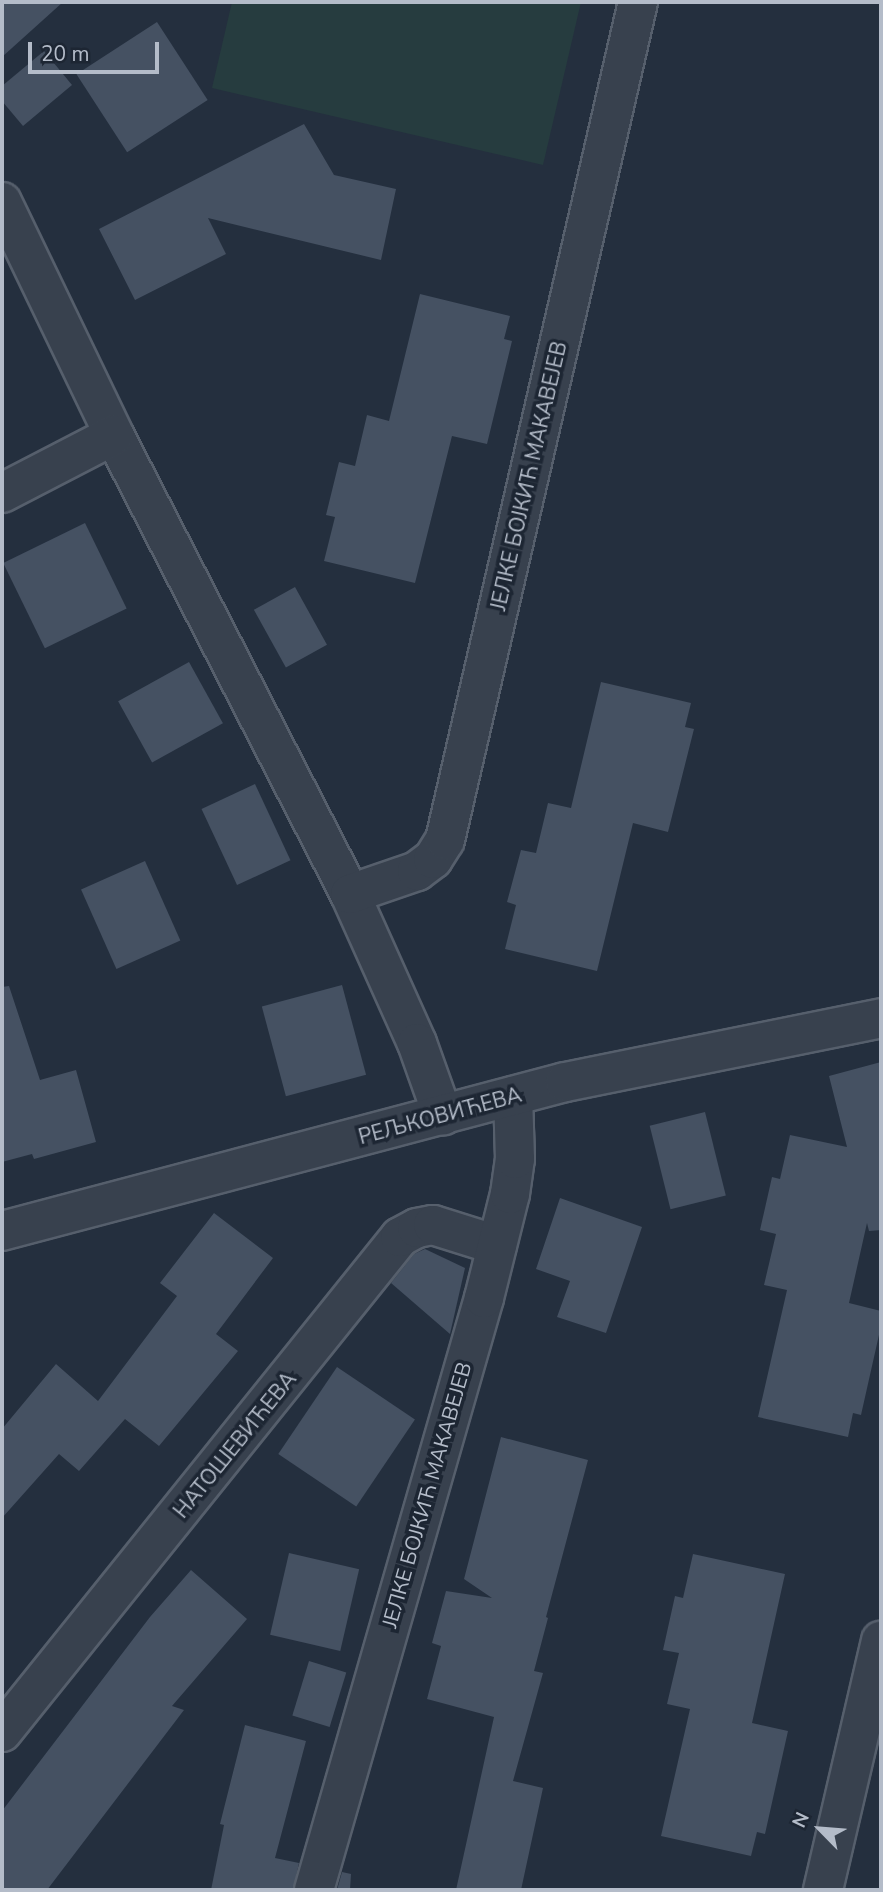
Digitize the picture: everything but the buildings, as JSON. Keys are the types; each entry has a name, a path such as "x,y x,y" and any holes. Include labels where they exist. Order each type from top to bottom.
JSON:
{"street":[{"name":"ЈЕЛКЕ БОЈКИЋ МАКАВЕЈЕВ","path":"350,894 417,871 433,859 445,840 638,2"},
{"path":"2,202 114,435 350,894 417,1042 443,1116"},
{"path":"2,493 114,435"},
{"name":"РЕЉКОВИЋЕВА","path":"2,1231 565,1082 881,1018"},
{"name":"ЈЕЛКЕ БОЈКИЋ МАКАВЕЈЕВ","path":"314,1890 496,1245 515,1159 513,1096"},
{"name":"НАТОШЕВИЋЕВА","path":"2,1732 298,1368 400,1237 417,1228 433,1225 496,1245"},
{"path":"823,1890 881,1641"}],"green space":[{"path":"232,2 581,2 543,165 212,88"}]}
